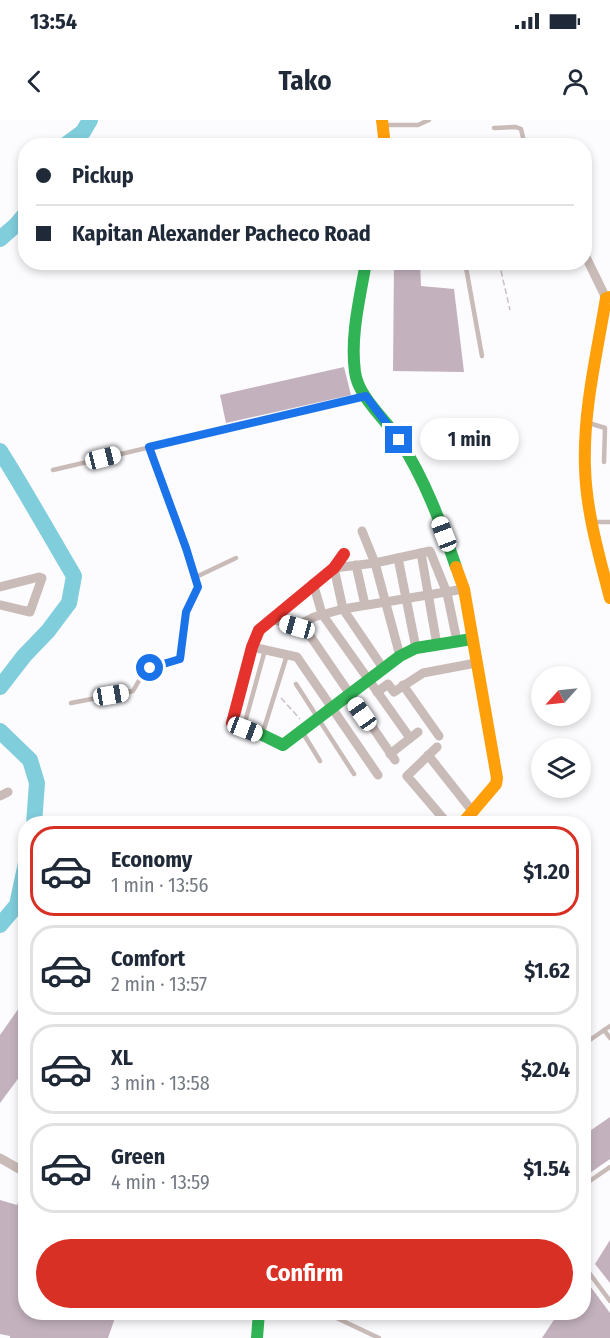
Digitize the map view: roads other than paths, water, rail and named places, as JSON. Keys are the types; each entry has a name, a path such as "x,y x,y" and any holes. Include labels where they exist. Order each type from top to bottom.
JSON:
{"street":[{"path":"383,123 384,138"},
{"path":"592,268 608,297 588,423 585,467 593,522 610,598"},
{"path":"364,270 354,336 355,374 366,396 399,440 427,489 464,589 497,781 469,816"},
{"path":"362,531 375,563 400,656"},
{"path":"334,568 431,552 447,593 457,641"},
{"path":"421,553 437,645"},
{"path":"344,554 334,568 258,630 252,647 238,724 245,729 282,745 400,656 416,648 472,639"},
{"path":"398,558 416,648"},
{"path":"356,565 365,605"},
{"path":"334,568 343,609 384,668"},
{"path":"0,587 42,578 32,610 27,612 0,605"},
{"path":"314,583 322,614 410,738"},
{"path":"270,619 297,627 322,614 343,609 464,589"},
{"path":"302,624 392,757 418,732"},
{"path":"252,647 297,657 378,775"},
{"path":"377,692 387,684 394,692 423,673 476,663"},
{"path":"404,685 439,736"},
{"path":"437,747 405,774 441,816"},
{"path":"428,755 473,812"},
{"path":"0,1158 18,1168"},
{"path":"257,1338 258,1320"}],"lane":[{"path":"383,123 418,125 429,120"},
{"path":"494,128 516,127 521,129 523,138"},
{"path":"466,270 482,356"},
{"path":"53,470 366,396"},
{"path":"588,423 605,428 604,462"},
{"path":"71,703 134,691 145,670 180,659 186,612 198,587 149,447"},
{"path":"593,522 610,522"},
{"path":"196,577 236,558"},
{"path":"238,724 266,650"},
{"path":"262,735 287,654"},
{"path":"296,684 354,774"},
{"path":"304,729 320,761"},
{"path":"591,1039 610,1026"},
{"path":"604,1030 610,1038"},
{"path":"591,1180 610,1167"},
{"path":"591,1275 610,1301"},
{"path":"341,1320 379,1338"}],"waterway":[{"path":"75,138 83,132 90,120"},
{"path":"0,239 18,223"},
{"path":"0,451 74,576 69,603 0,687"},
{"path":"0,731 30,760 37,783 35,816"},
{"path":"0,925 17,905 18,900"}]}
